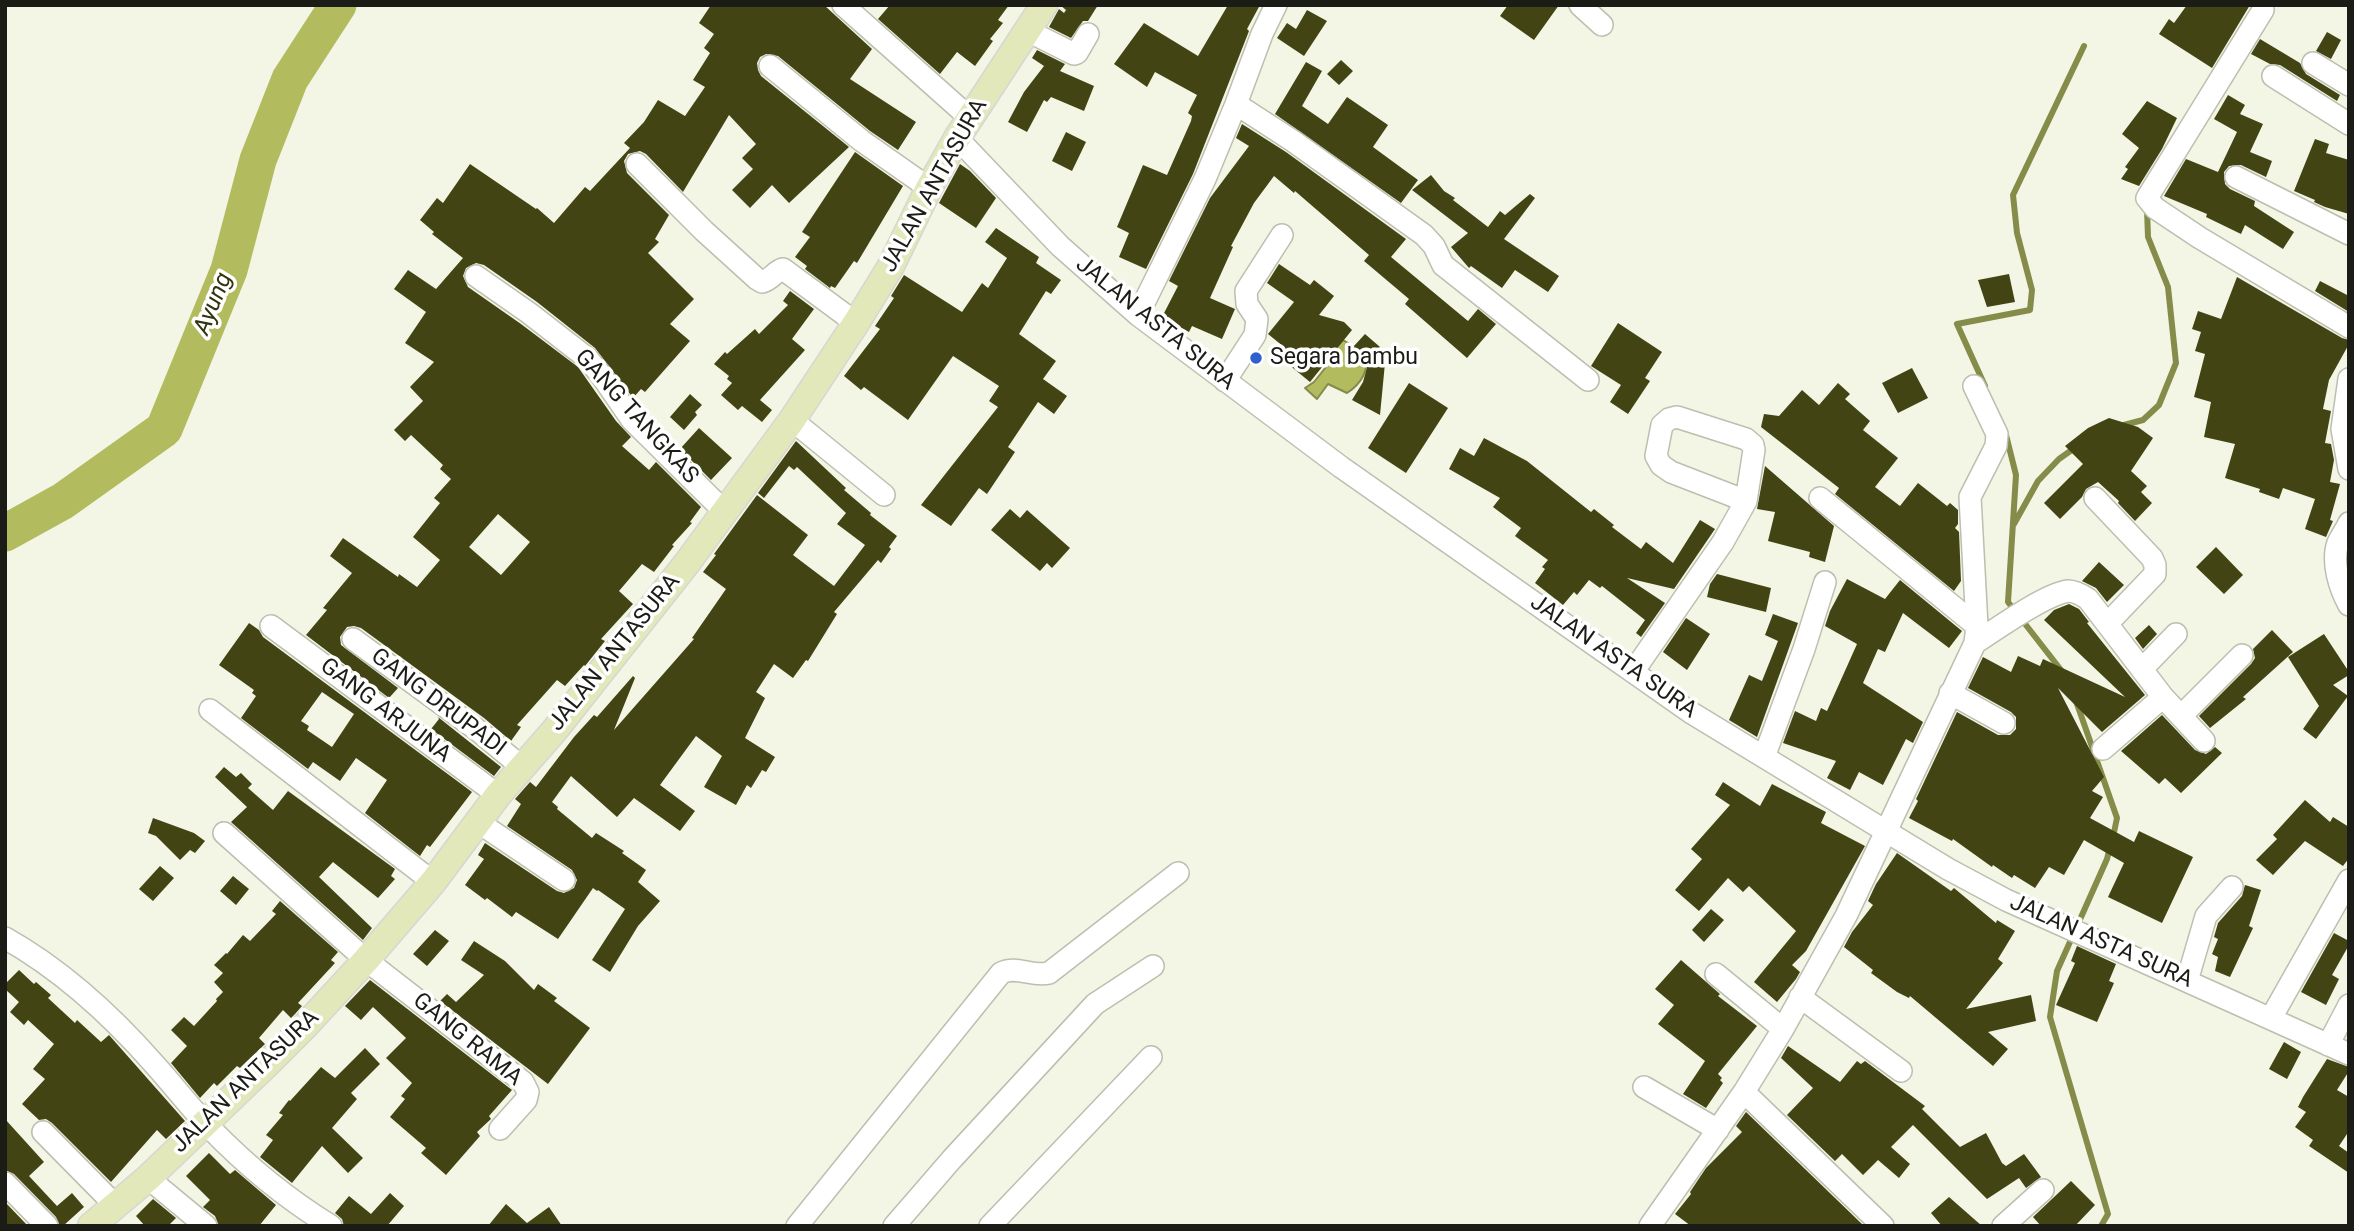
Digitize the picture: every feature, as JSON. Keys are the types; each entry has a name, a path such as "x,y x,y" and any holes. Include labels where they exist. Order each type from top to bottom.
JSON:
{"main road":[{"name":"JALAN ANTASURA","path":"91,1226 148,1178 306,1025 366,960 433,882 498,795 605,668 792,420 891,266 929,188 964,128 1044,5"}],"street":[{"name":"JALAN ASTA SURA","path":"844,5 964,128 1060,246 1138,315 1443,540 1690,712 1948,869 2029,911 2349,1054"},
{"path":"1138,315 1205,178 1276,5"},
{"path":"1580,5 1602,24"},
{"path":"2263,10 2147,198 2155,208 2200,237 2349,327"},
{"path":"1028,31 1074,54 1088,34"},
{"path":"2313,63 2349,85"},
{"path":"770,66 862,141 929,188"},
{"path":"2273,76 2349,124"},
{"path":"1236,104 1303,147 1424,235 1434,246 1443,265 1588,380"},
{"path":"637,164 757,279 766,281 783,269 856,323"},
{"path":"2236,177 2349,234"},
{"path":"1225,381 1255,335 1257,319 1247,304 1246,291 1282,235"},
{"name":"GANG TANGKAS","path":"476,276 587,358 632,420 725,512"},
{"path":"2349,379 2342,429 2349,468"},
{"path":"1650,1226 1744,1092 1783,1029 1846,916 1976,635 1970,497 1996,446 1997,434 1973,386"},
{"path":"1633,672 1723,542 1746,502 1753,445 1746,439 1677,417 1662,425 1656,456 1661,465 1671,472 1746,502"},
{"path":"792,420 884,495"},
{"path":"1820,498 1976,635"},
{"path":"2095,498 2152,558 2156,570 2108,623"},
{"path":"2349,523 2337,545 2335,558 2340,584 2349,605"},
{"path":"1764,758 1825,582"},
{"path":"1976,635 1999,628 2034,606 2070,591 2088,599 2163,697 2204,741"},
{"name":"GANG ARJUNA","path":"271,626 498,795"},
{"path":"2142,669 2176,634"},
{"name":"GANG DRUPADI","path":"353,639 522,767"},
{"path":"2181,716 2242,654"},
{"path":"1950,693 2004,723"},
{"path":"2103,749 2163,697"},
{"path":"210,710 433,882"},
{"path":"478,822 565,880"},
{"path":"224,833 366,960"},
{"path":"797,1226 1001,973 1012,969 1036,975 1049,973 1178,873"},
{"path":"2272,1018 2349,880"},
{"path":"2187,981 2206,916 2232,887"},
{"path":"5,938 36,955 72,983 152,1062 204,1122 290,1200 331,1226"},
{"name":"GANG RAMA","path":"366,960 523,1082 528,1092 526,1100 500,1129"},
{"path":"894,1226 1095,1004 1153,966"},
{"path":"1716,974 1783,1029"},
{"path":"1800,997 1901,1071"},
{"path":"2328,1045 2349,1005"},
{"path":"990,1226 1151,1057"},
{"path":"1644,1087 1718,1129"},
{"path":"1744,1092 1882,1226"},
{"path":"43,1132 115,1205"},
{"path":"148,1178 206,1226"},
{"path":"5,1183 47,1226"},
{"path":"2003,1226 2043,1190"}],"shaded area":[{"path":"1343,340 1365,353 1363,376 1347,393 1328,384 1317,399 1305,388 1314,382 1338,352 1332,344"}],"building":[{"path":"711,5 824,5 872,49 850,79 916,122 898,150 870,131 778,56 766,54 760,57 757,63 761,76 849,147 789,203 772,185 750,208 732,190 753,169 742,158 756,144 729,115 683,192 646,154 640,151 628,154 624,161 627,173 669,215 655,239 659,242 648,253 694,299 670,324 690,341 645,392 641,389 633,398 595,348 537,302 484,265 476,263 466,268 463,276 468,287 578,367 616,421 631,437 622,446 649,470 656,462 701,507 654,572 642,564 619,591 633,604 601,639 605,641 585,666 565,686 557,680 517,725 521,727 511,741 484,718 361,628 347,627 340,637 341,645 398,688 389,698 306,635 327,610 323,608 352,573 330,556 343,538 398,577 399,574 417,587 440,560 413,537 440,503 434,498 451,479 440,469 443,465 411,435 405,441 394,430 423,401 410,387 434,362 405,343 426,312 394,289 408,270 436,289 463,258 432,234 434,232 420,220 437,198 443,203 470,164 537,208 554,223 585,187 590,191 630,148 624,143 644,122 658,100 685,116 705,87 693,80 710,53 704,48 714,34 699,23","holes":["498,514 530,542 501,575 469,547"]},
{"path":"890,5 1009,5 998,20 1003,23 990,39 993,41 975,66 957,52 940,74 878,19"},
{"path":"1060,5 1098,5 1088,21 1083,21 1071,38 1049,27 1059,9 1064,13 1066,10"},
{"path":"1228,5 1260,5 1247,29 1249,31 1193,174 1146,269 1119,257 1129,233 1117,227 1143,165 1167,175 1191,121 1192,116 1188,113 1197,95 1155,72 1147,87 1114,64 1144,23 1198,56"},
{"path":"1508,5 1559,5 1534,40 1500,16"},
{"path":"2187,5 2250,5 2212,68 2159,34 2169,19 2174,23"},
{"path":"1307,10 1327,21 1304,56 1277,38 1287,23 1296,29"},
{"path":"2327,32 2341,40 2331,59 2316,51"},
{"path":"2260,39 2300,63 2306,74 2340,95 2337,101 2280,65 2270,64 2251,54"},
{"path":"1037,50 1065,64 1060,71 1094,86 1084,111 1051,97 1047,102 1044,100 1027,132 1008,122 1024,92 1044,66 1032,58"},
{"path":"1341,60 1353,71 1339,85 1327,74"},
{"path":"1306,62 1322,71 1302,106 1328,124 1347,97 1388,125 1373,147 1418,180 1401,203 1275,114"},
{"path":"2228,95 2245,105 2240,114 2263,124 2250,152 2272,161 2266,177 2241,165 2229,166 2224,172 2225,184 2255,201 2254,206 2294,232 2283,249 2245,225 2241,234 2206,217 2207,214 2164,196 2186,159 2218,172 2237,132 2214,119"},
{"path":"2147,101 2177,118 2139,186 2121,179 2128,169 2125,167 2139,148 2122,134"},
{"path":"1242,124 1286,152 1406,239 1391,257 1468,321 1478,309 1496,324 1467,358 1405,304 1409,299 1364,261 1369,255 1274,176 1254,203 1231,246 1233,247 1210,298 1235,309 1222,339 1192,326 1189,332 1162,317 1178,286 1169,281 1210,198 1249,146 1236,138"},
{"path":"1066,132 1086,142 1072,171 1052,161"},
{"path":"2315,139 2329,144 2326,153 2349,160 2349,214 2325,207 2294,191"},
{"path":"855,152 903,186 857,263 854,261 835,288 830,288 805,269 807,266 795,257 810,237 802,232"},
{"path":"960,164 996,198 976,228 939,203"},
{"path":"1431,175 1444,191 1455,198 1453,200 1488,227 1500,211 1505,215 1530,194 1535,198 1504,239 1559,276 1548,292 1515,270 1502,288 1471,266 1469,268 1451,247 1468,233 1412,190"},
{"path":"996,228 1039,257 1036,263 1061,280 1051,294 1046,291 1019,334 1056,361 1043,379 1067,396 1054,414 1038,402 1008,447 1015,452 987,494 979,488 951,526 921,505 998,407 989,401 999,386 953,356 908,420 864,387 861,390 844,376 880,329 875,326 894,298 891,296 904,275 962,312 982,283 988,288 1007,258 985,242"},
{"path":"1279,264 1310,285 1314,280 1334,296 1319,315 1344,322 1352,330 1310,382 1277,355 1284,347 1268,334 1294,302 1267,283"},
{"path":"2009,274 2015,302 1987,307 1978,280"},
{"path":"2237,277 2349,340 2329,380 2323,409 2331,411 2325,443 2331,444 2334,460 2330,482 2340,484 2330,520 2333,521 2326,537 2305,529 2315,499 2283,488 2279,499 2259,492 2260,489 2225,478 2235,444 2204,437 2211,402 2194,397 2205,354 2195,351 2201,332 2192,329 2198,311 2221,319"},
{"path":"2320,281 2349,296 2349,312 2315,291"},
{"path":"790,291 814,309 792,339 805,350 760,400 772,410 762,422 742,406 738,410 721,395 732,383 727,379 729,376 714,364 755,329 759,334 788,305 783,301"},
{"path":"1618,323 1662,352 1645,378 1650,381 1628,414 1610,402 1621,385 1591,366"},
{"path":"1365,334 1380,347 1369,360 1354,346"},
{"path":"1369,360 1385,363 1380,415 1352,400 1363,382"},
{"path":"1912,368 1928,398 1898,413 1882,383"},
{"path":"1409,383 1448,408 1406,473 1368,448"},
{"path":"1838,383 1850,394 1845,399 1870,421 1863,430 1898,458 1875,487 1900,506 1918,483 1947,506 1950,503 1958,510 1958,524 1955,528 1959,532 1961,581 1954,591 1835,494 1839,488 1761,427 1764,414 1779,416 1802,390 1819,405"},
{"path":"690,394 702,405 684,430 670,417"},
{"path":"2109,418 2138,427 2153,438 2131,471 2147,486 2141,492 2152,503 2135,521 2119,501 2098,482 2086,489 2082,497 2060,519 2044,503 2083,464 2065,446 2088,428"},
{"path":"699,428 732,458 711,480 680,449"},
{"path":"1484,438 1527,461 1591,512 1594,509 1641,549 1646,542 1673,563 1700,520 1715,529 1674,589 1627,578 1665,603 1641,637 1636,633 1645,620 1602,586 1600,588 1589,580 1577,595 1574,592 1563,605 1535,583 1548,560 1515,536 1521,528 1493,507 1500,498 1449,469 1460,448 1474,456"},
{"path":"796,441 846,488 844,490 871,513 870,515 897,536 881,563 878,560 834,612 837,614 808,661 806,660 793,678 774,664 756,692 765,698 745,738 775,757 766,772 762,770 751,788 747,785 736,805 704,787 722,756 696,736 660,785 695,811 680,831 634,798 617,817 571,776 552,802 592,838 596,833 624,851 622,853 646,870 638,882 660,901 638,926 610,972 592,960 625,909 598,890 593,888 558,939 516,912 512,917 465,885 484,859 478,855 485,843 557,891 564,893 574,888 577,880 572,870 507,826 521,804 515,799 530,782 536,787 574,737 594,715 597,717 633,676 635,678 614,730 694,639 692,638 726,589 703,572 757,495 808,535 793,555 834,586 865,545 837,524 846,513 797,467 794,470 789,466 764,498 758,493"},
{"path":"1765,466 1834,526 1825,562 1809,557 1810,552 1768,541 1775,512 1757,509"},
{"path":"1010,509 1020,518 1027,510 1070,548 1052,568 1047,563 1040,571 991,530"},
{"path":"2216,547 2243,575 2224,594 2196,567"},
{"path":"2099,562 2124,585 2107,602 2096,588 2082,581"},
{"path":"1717,574 1771,588 1766,612 1707,597 1710,584"},
{"path":"1847,579 1885,599 1900,580 1962,631 1949,648 1903,613 1885,652 1878,649 1863,683 1923,722 1913,743 1906,739 1883,785 1859,772 1850,790 1827,778 1836,761 1783,743 1795,711 1816,721 1821,708 1827,711 1857,644 1825,626"},
{"path":"2069,604 2079,609 2089,622 2087,623 2145,695 2102,732 2058,688 2104,777 2092,791 2103,797 2090,818 2134,842 2139,831 2193,857 2162,923 2108,897 2124,863 2084,840 2064,875 2049,867 2035,888 2014,875 2012,878 1993,865 1992,867 1953,839 1952,841 1909,818 1957,712 1998,735 2010,735 2016,729 2016,717 2011,712 1968,688 1983,657 2011,672 2018,656 2040,666 2043,659 2125,697 2044,620 2054,610"},
{"path":"1773,614 1798,623 1757,737 1729,720 1749,675 1762,681 1778,641 1765,635"},
{"path":"1686,618 1710,634 1687,670 1663,652"},
{"path":"249,623 259,630 263,637 472,792 420,856 365,813 387,780 356,758 340,781 313,762 308,769 241,718 256,696 252,693 254,690 219,665","holes":["322,692 354,714 332,747 307,730 309,726 301,721"]},
{"path":"2149,625 2157,634 2143,649 2135,638"},
{"path":"2272,630 2293,652 2243,697 2246,699 2210,728 2199,716 2251,664 2255,658 2253,649"},
{"path":"2324,634 2349,672 2349,675 2333,685 2348,696 2316,739 2303,729 2319,706 2288,657"},
{"path":"2162,715 2195,750 2206,754 2215,747 2222,753 2181,793 2165,778 2159,784 2121,751"},
{"path":"438,717 501,767 494,776 431,729"},
{"path":"224,767 236,777 241,773 252,784 248,788 273,810 288,791 395,869 391,876 395,879 378,898 333,862 319,877 372,928 363,940 231,822 247,807 215,777"},
{"path":"1723,782 1760,806 1772,784 1826,812 1821,823 1865,846 1806,951 1792,965 1800,972 1777,1002 1754,982 1796,931 1749,886 1743,892 1728,878 1699,911 1675,890 1702,859 1691,849 1730,805 1715,795"},
{"path":"2305,800 2330,822 2333,817 2349,827 2349,858 2343,866 2305,841 2273,875 2256,860 2277,839 2273,835"},
{"path":"153,818 194,833 205,841 195,853 190,850 180,860 156,836 148,833"},
{"path":"1897,853 1951,891 1954,888 1996,923 1997,920 2015,931 1998,959 2003,963 1966,1009 2031,995 2036,1021 1988,1032 2008,1049 1993,1066 1910,996 1909,998 1897,992 1871,973 1873,970 1844,947 1873,905 1868,901"},
{"path":"160,866 174,878 153,901 139,889"},
{"path":"233,876 249,889 236,905 220,891"},
{"path":"2245,885 2261,890 2249,926 2253,928 2230,977 2215,971 2218,957 2212,954 2218,939 2214,937 2218,923 2242,896"},
{"path":"280,901 338,952 331,960 335,963 298,1003 302,1006 291,1018 283,1010 259,1038 265,1044 217,1086 214,1083 200,1098 171,1063 187,1046 171,1030 184,1017 194,1026 217,1001 223,992 214,982 223,973 214,965 243,935 250,941 276,914 272,911"},
{"path":"1711,909 1724,920 1704,942 1692,930"},
{"path":"435,930 449,941 427,966 413,954"},
{"path":"2334,933 2349,941 2349,945 2332,975 2339,979 2326,1005 2301,992"},
{"path":"474,941 505,961 534,990 538,984 557,998 554,1001 590,1028 548,1084 440,1001 447,994 456,1002 484,975 461,960"},
{"path":"2077,946 2116,964 2109,981 2114,983 2097,1022 2056,1005 2075,963 2071,961"},
{"path":"1681,960 1720,994 1718,996 1757,1026 1718,1074 1723,1083 1706,1108 1683,1094 1705,1061 1658,1024 1674,1005 1655,989"},
{"path":"19,970 51,995 48,998 75,1023 77,1020 101,1042 109,1035 185,1121 166,1139 157,1130 111,1182 52,1123 46,1119 39,1120 22,1104 45,1079 33,1069 54,1044 28,1020 24,1025 10,1012 19,1002 5,989 5,984"},
{"path":"370,980 512,1090 489,1116 491,1119 477,1132 480,1136 446,1175 421,1153 426,1148 390,1117 405,1099 401,1096 412,1083 386,1058 406,1038 373,1007 361,1020 345,1006"},
{"path":"2284,1042 2301,1052 2287,1079 2269,1069"},
{"path":"1788,1046 1840,1082 1857,1061 1861,1064 1865,1061 1925,1106 1922,1109 1960,1147 1986,1133 2002,1163 2006,1166 2024,1154 2041,1177 2026,1188 2019,1178 1987,1199 1913,1125 1891,1147 1910,1164 1899,1178 1878,1160 1863,1175 1842,1154 1835,1161 1787,1115 1813,1088 1781,1058"},
{"path":"365,1048 380,1064 351,1093 357,1099 332,1128 363,1158 348,1173 322,1146 292,1183 260,1157 273,1140 266,1135 283,1115 279,1113 289,1100 321,1067 335,1078"},
{"path":"2327,1059 2349,1067 2337,1090 2349,1097 2349,1131 2339,1146 2349,1153 2349,1173 2309,1146 2313,1140 2295,1127 2306,1112 2298,1107"},
{"path":"1746,1112 1864,1226 1691,1226 1675,1214 1706,1168 1742,1132 1736,1126"},
{"path":"5,1119 44,1162 29,1176 57,1206 72,1193 84,1207 63,1226 60,1226 56,1217 14,1174 5,1170"},
{"path":"209,1153 230,1174 235,1170 276,1205 259,1226 219,1226 215,1216 203,1207 210,1200 186,1176"},
{"path":"2071,1181 2095,1205 2075,1226 2041,1226 2033,1217"},
{"path":"390,1193 404,1206 387,1226 344,1226 342,1219 335,1213 349,1196 371,1214"},
{"path":"1949,1197 1982,1226 1942,1226 1931,1213"},
{"path":"153,1199 176,1218 168,1226 145,1226 136,1216"},
{"path":"5,1202 28,1226 5,1226"},
{"path":"506,1204 527,1223 549,1207 562,1226 488,1226"}],"waterway":[{"name":"Ayung","path":"5,533 63,501 164,429 229,270 258,160 290,79 338,5"},
{"path":"1985,386 1957,324 2030,310 2032,290 2017,233 2013,195 2084,46"},
{"path":"2120,426 2143,420 2159,405 2176,363 2168,287 2148,237 2147,210"},
{"path":"2005,431 2016,475 2008,602 2061,670"},
{"path":"2014,524 2038,481 2059,459 2076,447"},
{"path":"2076,701 2117,818 2113,837"},
{"path":"2101,1226 2108,1214 2050,1017 2057,971 2110,847"}],"place":[{"name":"Segara bambu","path":"1256,358"}]}
